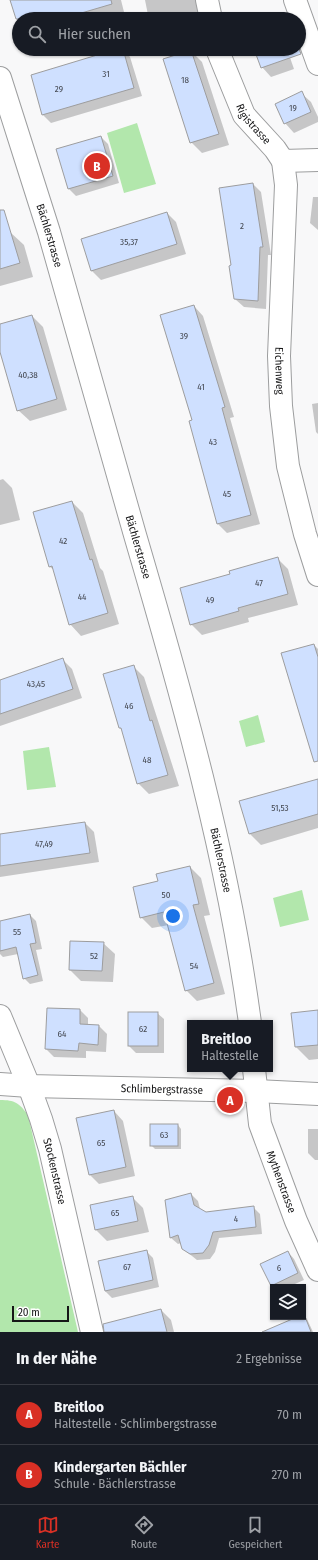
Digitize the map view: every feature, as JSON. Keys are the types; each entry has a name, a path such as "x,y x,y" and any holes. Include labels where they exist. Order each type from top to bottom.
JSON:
{"street":[{"path":"207,0 210,12"},
{"path":"295,0 299,12"},
{"path":"306,31 318,64"},
{"name":"Rigistrasse","path":"220,56 244,115 275,149 283,161"},
{"name":"Bächlerstrasse","path":"0,78 48,231 154,600 183,707 218,841 237,937 250,1020"},
{"path":"283,161 318,160"},
{"name":"Eichenweg","path":"283,161 286,185 279,356 281,406 288,466 305,534 318,575"},
{"name":"Stockenstrasse","path":"0,1016 30,1086 50,1149 92,1332"},
{"path":"254,1072 256,1091"},
{"name":"Schlimbergstrasse","path":"0,1084 318,1094"},
{"name":"Mythenstrasse","path":"256,1091 260,1124 296,1221 318,1270"}],"green space":[{"path":"137,123 156,184 124,193 107,133"},
{"path":"258,715 265,742 246,747 239,721"},
{"path":"49,747 56,787 27,790 23,751"},
{"path":"302,890 309,920 280,927 273,898"},
{"path":"0,1100 16,1103 28,1115 78,1332 0,1332"}],"building":[{"path":"10,0 111,0 112,4 85,12 14,12"},
{"path":"94,56 125,56 134,88 42,115 31,75"},
{"path":"172,56 193,56 219,134 190,143 163,59"},
{"path":"257,56 295,56 261,68"},
{"path":"302,91 311,112 284,124 275,104"},
{"path":"101,136 113,176 68,189 56,149"},
{"path":"253,183 263,247 260,247 258,301 234,299 229,266 231,265 219,188"},
{"path":"0,210 4,210 20,263 0,269"},
{"path":"167,212 177,244 91,271 81,239"},
{"path":"194,305 225,407 222,408 251,515 217,524 189,421 192,420 160,315"},
{"path":"32,315 57,399 17,411 0,352 0,324"},
{"path":"72,501 90,560 92,559 108,613 69,625 52,566 49,567 33,512"},
{"path":"278,557 288,594 238,608 239,611 190,625 180,588 230,574 229,571"},
{"path":"314,644 318,657 318,761 314,762 281,653"},
{"path":"63,658 73,689 0,714 0,680"},
{"path":"134,665 150,721 152,720 168,775 137,784 121,728 119,728 103,674"},
{"path":"318,779 318,814 249,834 239,801"},
{"path":"85,822 90,853 0,866 0,834"},
{"path":"190,866 199,904 193,905 214,983 185,991 164,912 140,918 133,887 158,881 156,874"},
{"path":"30,914 36,943 30,944 38,975 23,979 16,947 0,951 0,921"},
{"path":"70,941 104,942 102,971 69,970"},
{"path":"47,1008 80,1009 80,1024 99,1025 98,1045 79,1043 78,1051 45,1049"},
{"path":"318,1010 318,1045 295,1047 291,1013"},
{"path":"128,1012 158,1012 158,1046 128,1046"},
{"path":"114,1110 126,1167 89,1175 76,1118"},
{"path":"150,1124 178,1124 178,1146 150,1146"},
{"path":"191,1193 194,1205 206,1212 254,1206 256,1227 213,1232 209,1245 203,1253 190,1254 182,1249 178,1235 170,1238 165,1200"},
{"path":"133,1196 138,1221 95,1230 90,1205"},
{"path":"147,1250 153,1280 105,1291 98,1261"},
{"path":"288,1251 298,1273 275,1284 270,1284 260,1264"},
{"path":"161,1309 167,1332 104,1332 103,1324"},
{"path":"306,1319 311,1332 262,1332 290,1320"}],"place":[{"name":"Kindergarten Bächler","path":"97,166"},
{"name":"Breitloo","path":"230,1100"}]}
